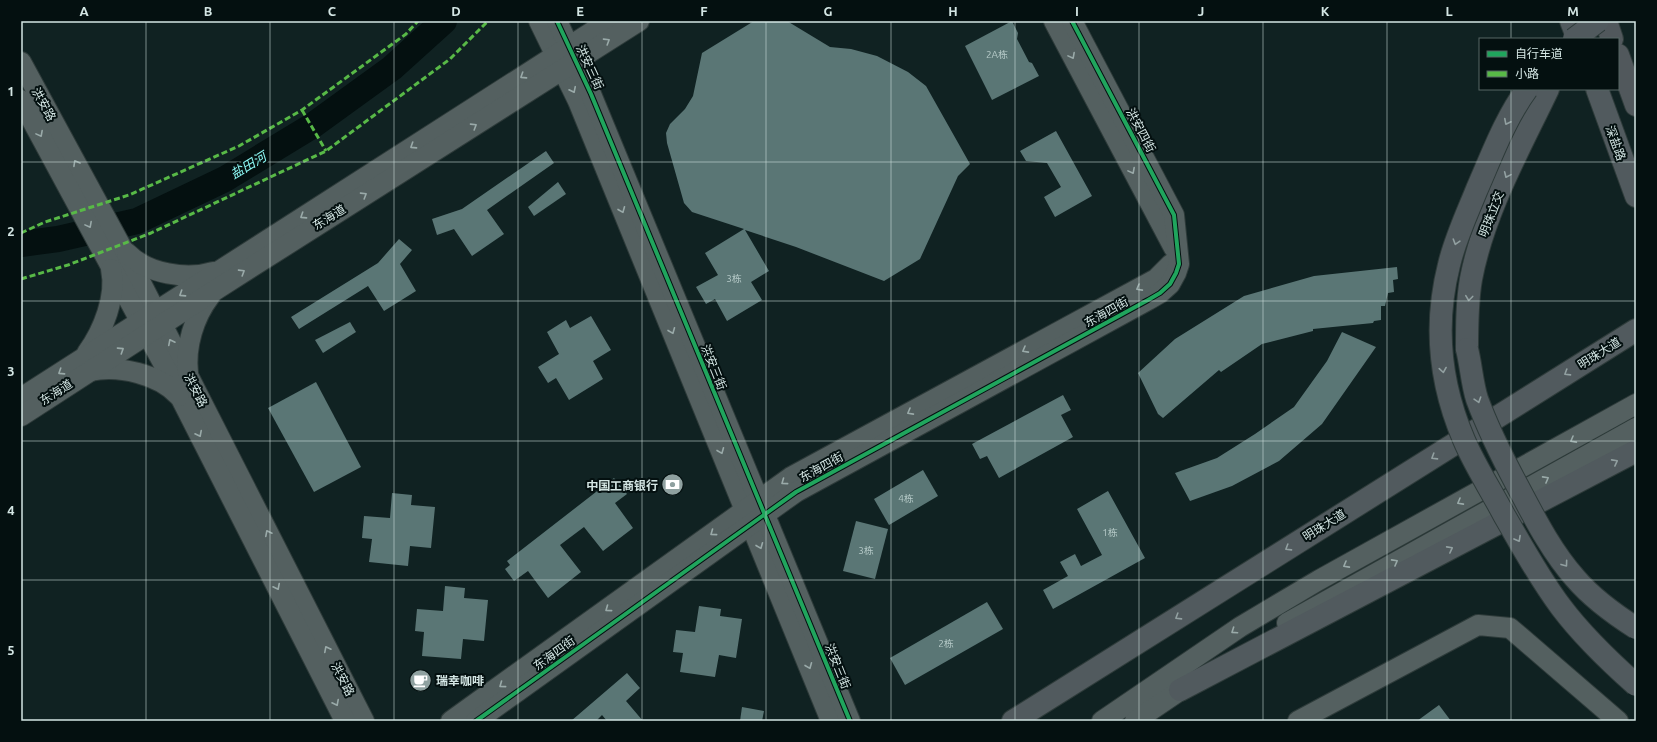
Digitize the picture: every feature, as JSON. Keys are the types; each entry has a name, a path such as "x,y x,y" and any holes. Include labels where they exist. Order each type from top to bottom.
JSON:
{"highway":[{"path":"1606,21 1612,38"},
{"path":"1619,58 1636,105"}],"main road":[{"path":"1560,21 1562,38"},
{"path":"1572,21 1578,38"},
{"path":"1575,38 1598,21"},
{"path":"1610,21 1616,38"},
{"path":"1619,47 1636,94"},
{"path":"1526,90 1508,120 1497,144 1459,233 1449,264 1442,298 1440,329 1441,358 1446,387 1454,416 1465,442 1539,576 1561,608 1636,685"},
{"name":"明珠立交","path":"1548,90 1508,172 1481,241 1471,279 1467,316 1467,349 1477,398 1493,439 1553,548 1575,578 1599,601 1623,620 1636,628"},
{"name":"深盐路","path":"1596,90 1636,196"},
{"name":"明珠大道","path":"1013,721 1636,330"},
{"name":"明珠大道","path":"1041,721 1636,348"},
{"path":"1180,690 1631,439"}],"street":[{"name":"洪安三街","path":"539,21 591,94 755,512 831,721"},
{"name":"洪安三街","path":"557,21 566,58"},
{"name":"东海道","path":"566,58 609,21"},
{"name":"东海道","path":"21,416 87,364 151,322 566,58 638,21"},
{"path":"1054,21 1176,253"},
{"name":"洪安四街","path":"1072,21 1174,215 1176,253"},
{"name":"洪安路","path":"21,62 86,200 151,322 182,399 345,721"},
{"name":"洪安路","path":"21,100 86,200"},
{"path":"182,399 165,385 142,375 87,364 110,302 112,249 154,270 192,275 211,273 218,280 194,325 188,353 188,375"},
{"name":"东海四街","path":"452,721 755,512 796,492 1160,293 1170,284 1176,273 1179,264 1176,253"},
{"name":"洪安路","path":"151,322 188,375 364,721"},
{"name":"东海道","path":"21,398 87,364"},
{"path":"1102,721 1240,627 1319,580 1608,421 1636,404"},
{"name":"洪安三街","path":"755,512 850,721"},
{"name":"东海四街","path":"476,721 755,512"},
{"path":"1298,721 1478,625 1510,628 1618,721"},
{"path":"1135,721 1180,690"}],"building":[{"path":"754,21 787,21 830,47 851,49 877,56 908,72 926,86 970,164 958,176 920,259 884,281 796,247 745,230 769,271 751,282 762,300 727,321 715,299 706,304 696,287 718,275 705,253 744,229 692,212 684,203 667,143 666,133 670,124 685,109 693,96 702,53"},
{"path":"1012,21 1018,33 1017,39 1029,62 1032,63 1039,76 992,100 965,46"},
{"path":"1056,131 1092,196 1055,217 1044,197 1061,187 1047,163 1026,161 1020,151"},
{"path":"546,151 554,163 487,210 504,234 472,256 454,229 437,235 432,219 462,209"},
{"path":"558,182 566,194 534,216 528,207"},
{"path":"399,239 412,250 400,264 416,291 384,311 368,286 299,329 291,317 378,263"},
{"path":"1397,267 1398,279 1393,280 1394,292 1388,293 1385,306 1381,306 1381,320 1374,321 1373,323 1313,329 1313,331 1262,344 1221,372 1219,370 1163,418 1158,414 1138,373 1175,339 1244,296 1314,276"},
{"path":"591,316 611,350 593,361 603,379 569,400 556,378 548,383 538,367 559,354 547,332 566,320 570,328"},
{"path":"350,322 356,332 323,353 315,340"},
{"path":"1342,332 1376,347 1322,424 1279,461 1232,486 1190,501 1175,473 1217,458 1294,407 1327,361"},
{"path":"316,382 361,467 314,492 268,408"},
{"path":"1063,395 1071,410 1061,415 1073,437 999,478 987,456 980,459 972,444"},
{"path":"923,470 938,496 889,525 874,499"},
{"path":"614,478 627,494 615,503 633,528 603,551 584,527 560,545 581,572 548,598 528,571 514,581 505,569 510,565 507,561"},
{"path":"1108,491 1145,558 1053,609 1043,590 1068,576 1060,562 1075,554 1081,566 1102,555 1077,509"},
{"path":"392,493 412,495 411,505 435,507 431,548 410,546 408,566 369,562 372,539 362,538 364,516 390,518"},
{"path":"856,521 888,529 875,579 843,571"},
{"path":"445,586 465,588 464,598 488,600 484,641 463,639 461,659 422,656 424,632 415,631 417,609 443,611"},
{"path":"987,602 1003,629 905,685 890,658"},
{"path":"699,606 721,609 720,616 742,619 736,658 719,655 715,677 680,672 683,653 673,652 676,630 695,632"},
{"path":"627,673 640,688 626,701 643,721 607,721 602,715 596,721 571,721"},
{"path":"1439,705 1451,721 1417,721"},
{"path":"742,707 764,711 762,721 740,721"}],"waterway":[{"name":"盐田河","path":"21,244 58,239 137,221 225,179 312,126 392,68 444,21"}],"marked path":[{"path":"21,233 45,222 129,195 239,146 302,110 406,34 418,21"},
{"path":"21,279 68,265 151,233 326,151 450,59 488,21"},
{"path":"302,110 326,151"}],"cycle path":[{"path":"557,21 591,94 850,721"},
{"path":"476,721 796,492 1148,300 1160,293 1170,284 1179,264 1174,215 1072,21"}],"place":[{"name":"中国工商银行","path":"673,485"},
{"name":"瑞幸咖啡","path":"421,680"}]}
